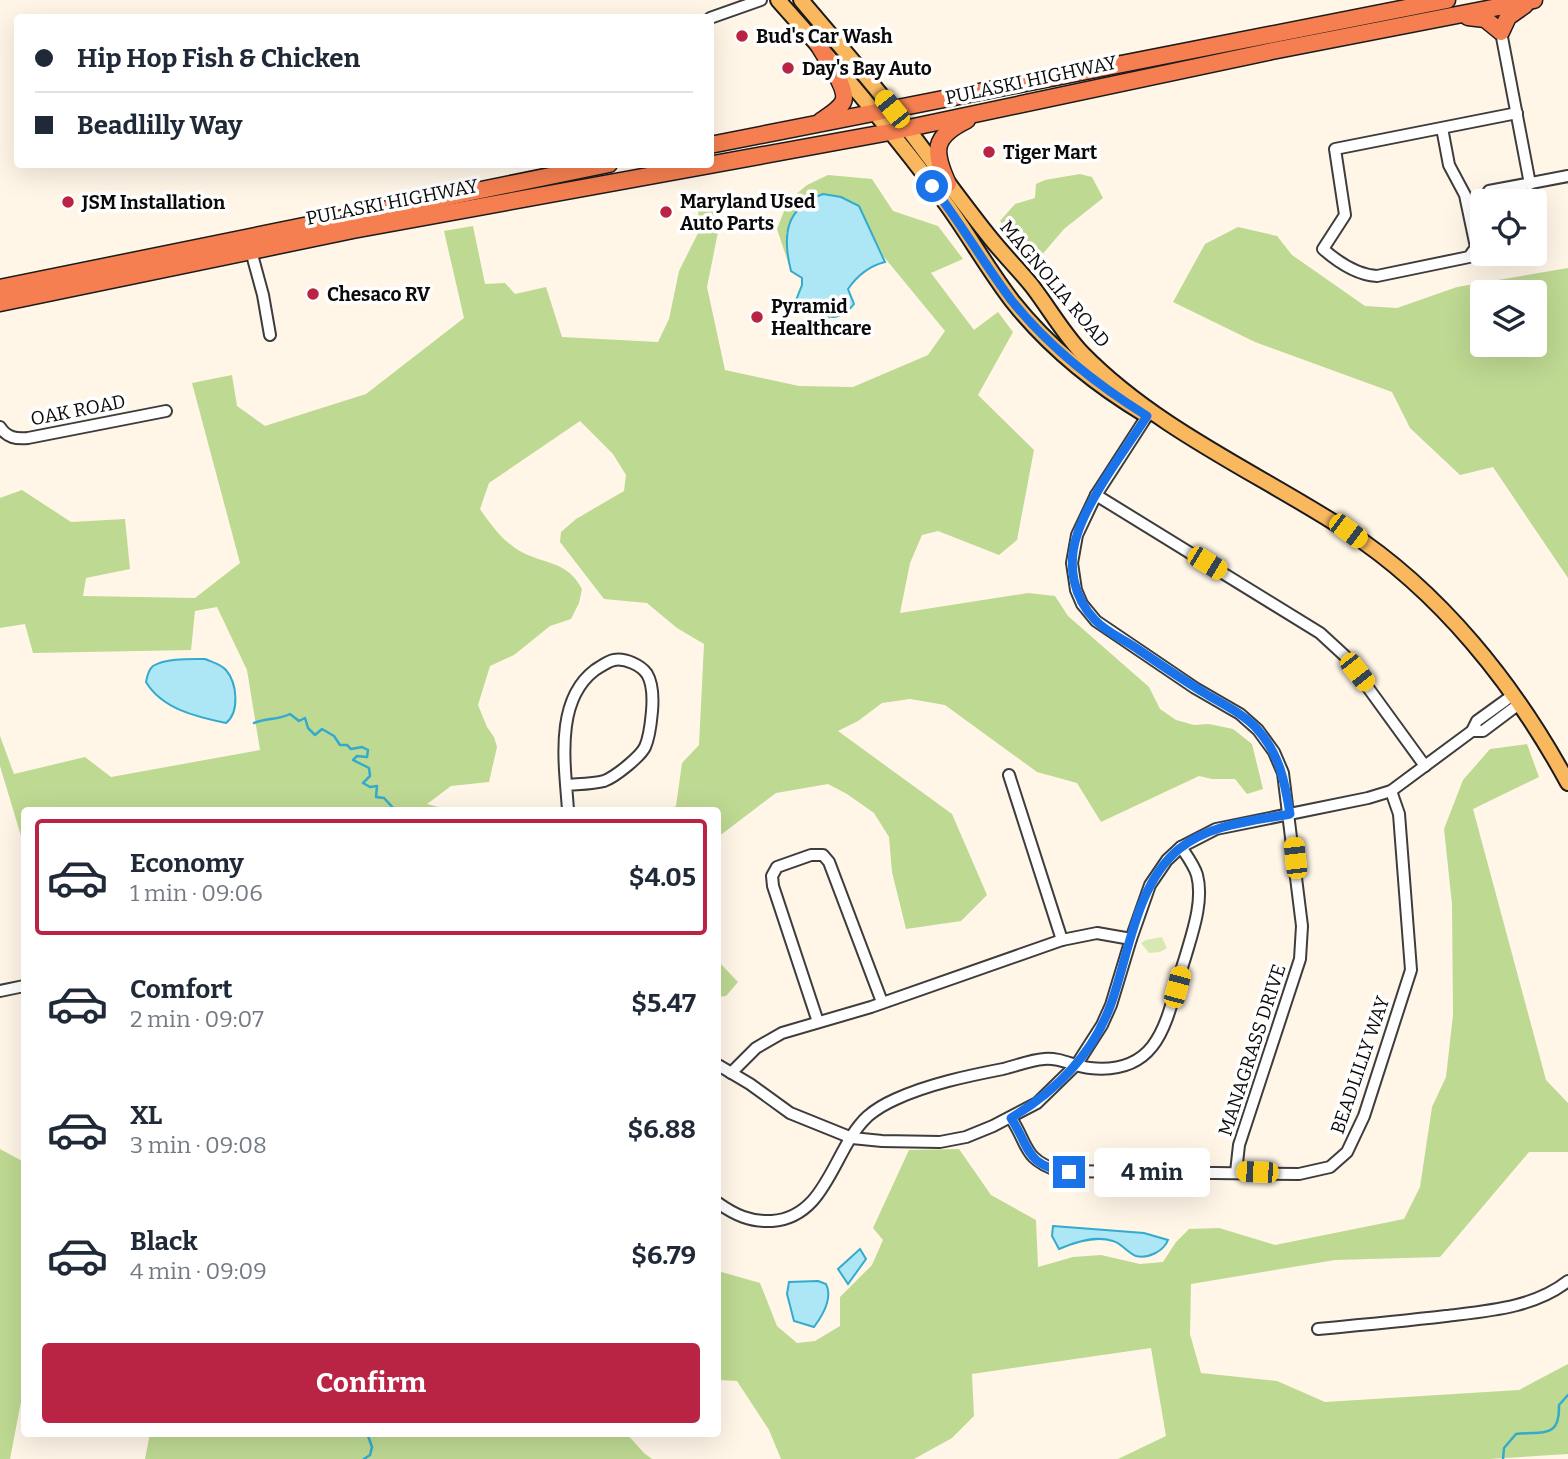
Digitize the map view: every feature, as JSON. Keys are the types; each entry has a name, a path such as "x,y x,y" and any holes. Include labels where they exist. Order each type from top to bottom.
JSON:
{"highway":[{"name":"PULASKI HIGHWAY","path":"714,144 1447,0"},
{"path":"1455,16 1485,19 1501,32 1508,16 1535,0"},
{"name":"PULASKI HIGHWAY","path":"714,161 890,132 1272,51 1535,0"},
{"path":"817,124 839,107 845,96 819,46"},
{"path":"948,184 937,154 941,138 955,126 998,108"},
{"name":"PULASKI HIGHWAY","path":"0,288 589,168"},
{"name":"PULASKI HIGHWAY","path":"0,303 669,169"}],"main road":[{"name":"MAGNOLIA ROAD","path":"778,0 875,113 948,206 1014,303 1068,359 1112,394 1147,416 1186,440 1233,462"},
{"name":"MAGNOLIA ROAD","path":"801,0 892,109 948,184 1083,353 1169,424 1348,531 1432,600 1468,638 1516,700 1540,733 1568,783"}],"street":[{"path":"714,17 761,0"},
{"path":"1501,32 1530,184"},
{"path":"1442,128 1449,165 1465,195 1476,247 1472,255 1377,276 1366,276 1357,273 1323,249 1345,215 1335,149 1517,113"},
{"path":"1501,189 1568,176"},
{"path":"251,251 270,335"},
{"name":"OAK ROAD","path":"0,427 12,437 28,438 166,411"},
{"name":"MANAGRASS DRIVE","path":"1147,416 1096,495 1077,535 1072,563 1076,590 1082,604 1096,621 1195,688 1240,714 1258,730 1274,752 1283,773 1290,814 1302,926 1300,959 1239,1145 1236,1172"},
{"path":"1096,495 1320,633 1353,667 1425,766"},
{"path":"567,785 605,781 624,769 645,748 651,726 651,686 647,673 637,664 615,660 598,668 582,681 568,712 565,747 567,785 569,807"},
{"path":"721,1067 790,1113 852,1138 881,1142 940,1142 966,1137 1011,1118 1037,1103 1077,1064 1102,1025 1111,1005 1144,900 1156,874 1181,847 1216,829 1391,791 1472,731 1477,721 1516,700"},
{"path":"1009,775 1062,940"},
{"name":"BEADLILLY WAY","path":"1011,1118 1034,1159 1043,1166 1059,1171 1299,1174 1330,1167 1347,1152 1364,1116 1411,970 1399,814 1391,791"},
{"path":"721,1205 746,1219 762,1222 781,1220 796,1214 808,1206 819,1193 852,1138 869,1116 895,1100 974,1074 1044,1059 1087,1068 1114,1069 1130,1064 1155,1046 1171,1012 1196,913 1199,888 1196,874 1181,847"},
{"path":"818,1022 772,876 777,867 811,855 823,855 829,862 883,1002"},
{"path":"731,1073 757,1048 782,1033 883,1002 1062,940 1097,933 1130,939"},
{"path":"0,991 21,987"},
{"path":"1318,1329 1393,1323 1493,1310 1537,1298 1568,1281"}],"green space":[{"path":"1080,174 1092,177 1103,198 1064,229 1034,264 1000,221 1015,204 1035,198 1036,184"},
{"path":"828,175 872,179 893,211 938,226 963,259 931,273 974,330 998,312 1013,332 978,395 1034,450 1017,540 999,555 938,531 922,535 910,563 900,613 1028,593 1055,596 1068,616 1149,687 1160,709 1176,720 1194,725 1209,724 1233,729 1252,744 1263,789 1247,794 1235,779 1199,776 1101,822 1077,783 1037,772 945,705 910,699 882,703 858,721 838,731 952,814 987,895 961,921 906,929 892,872 889,837 874,813 828,784 776,793 721,835 721,807 673,807 676,806 682,763 699,745 704,644 677,628 647,603 604,599 560,542 561,532 576,519 624,491 626,475 613,454 580,421 489,483 480,509 512,546 527,555 561,567 576,579 582,589 571,619 550,626 514,655 490,666 478,705 497,747 489,782 451,786 427,804 438,807 21,807 21,836 0,766 0,736 14,774 85,757 111,777 260,750 247,670 217,607 195,611 191,650 33,653 25,624 0,628 0,498 22,490 71,522 125,519 130,569 86,578 83,596 195,598 240,563 192,383 232,375 237,406 265,426 366,394 464,318 444,231 473,226 485,284 505,283 515,294 546,287 562,337 658,342 669,319 679,271 699,231 698,209 724,202 707,287 725,370 799,386 853,387 928,355 945,331 884,257 859,206 786,232 790,268 777,229 788,201 807,185"},
{"path":"1238,227 1277,236 1292,255 1365,306 1397,308 1470,285 1470,357 1547,357 1547,280 1498,280 1568,268 1568,578 1493,467 1460,475 1410,428 1392,392 1255,342 1173,302 1205,244"},
{"path":"1527,744 1539,777 1473,809 1546,1080 1568,1103 1568,1152 1529,1152 1440,1257 1335,1260 1191,1284 1190,1334 1201,1373 1277,1381 1325,1402 1519,1390 1568,1364 1568,1454 1489,1459 1118,1459 1166,1436 1151,1348 972,1374 974,1416 952,1438 914,1459 781,1459 769,1430 737,1381 721,1380 721,1272 760,1283 777,1326 797,1343 815,1341 840,1326 840,1297 872,1265 883,1240 873,1228 909,1150 959,1149 991,1195 1036,1220 1038,1267 1073,1257 1101,1255 1140,1264 1163,1262 1176,1242 1189,1229 1219,1228 1275,1245 1404,1219 1420,1187 1432,1107 1446,1077 1453,1015 1452,904 1444,829 1463,780 1490,749"},
{"path":"1162,937 1167,948 1160,952 1149,953 1141,943 1146,940"},
{"path":"721,964 738,982 726,996 721,997"},
{"path":"0,1149 21,1160 21,1402 10,1459 0,1459"},
{"path":"149,1437 630,1437 652,1459 145,1459"}],"water":[{"path":"823,194 841,197 859,206 885,262 869,269 855,280 848,289 854,304 841,316 836,317 814,311 811,314 799,312 794,305 802,278 791,271 788,258 789,224 801,207"},
{"path":"205,659 224,668 233,682 235,705 226,723 192,715 171,705 161,699 146,682 150,669 158,663"},
{"path":"1053,1226 1144,1233 1168,1240 1159,1251 1146,1256 1136,1256 1116,1242 1106,1239 1092,1239 1059,1249 1052,1236"},
{"path":"860,1249 866,1259 848,1284 838,1269"},
{"path":"818,1281 826,1284 828,1289 826,1306 821,1317 814,1327 794,1321 787,1294 789,1282"}],"waterway":[{"path":"254,723 290,714 299,721 305,718 308,728 315,735 322,729 334,736 340,745 368,750 367,757 357,756 353,760 369,768 370,776 363,783 370,787 377,786 376,797 384,798 392,807"},
{"path":"1503,1459 1504,1448 1516,1434 1542,1432 1553,1428 1559,1416 1559,1405 1568,1395"},
{"path":"364,1459 370,1455 372,1447 368,1437"}],"place":[{"name":"Bud's Car Wash","path":"742,36"},
{"name":"Day's Bay Auto","path":"788,68"},
{"name":"Tiger Mart","path":"989,152"},
{"name":"JSM Installation","path":"68,202"},
{"name":"Maryland Used Auto Parts","path":"666,212"},
{"name":"Chesaco RV","path":"313,294"},
{"name":"Pyramid Healthcare","path":"757,317"}],"route":[{"path":"932,186 1014,303 1068,359 1112,394 1147,416 1096,495 1077,535 1072,563 1076,590 1082,604 1096,621 1195,688 1240,714 1258,730 1274,752 1283,773 1290,814 1216,829 1181,847 1156,874 1130,939 1111,1005 1091,1044 1063,1080 1037,1103 1011,1118 1034,1159 1043,1166 1069,1172"}]}
